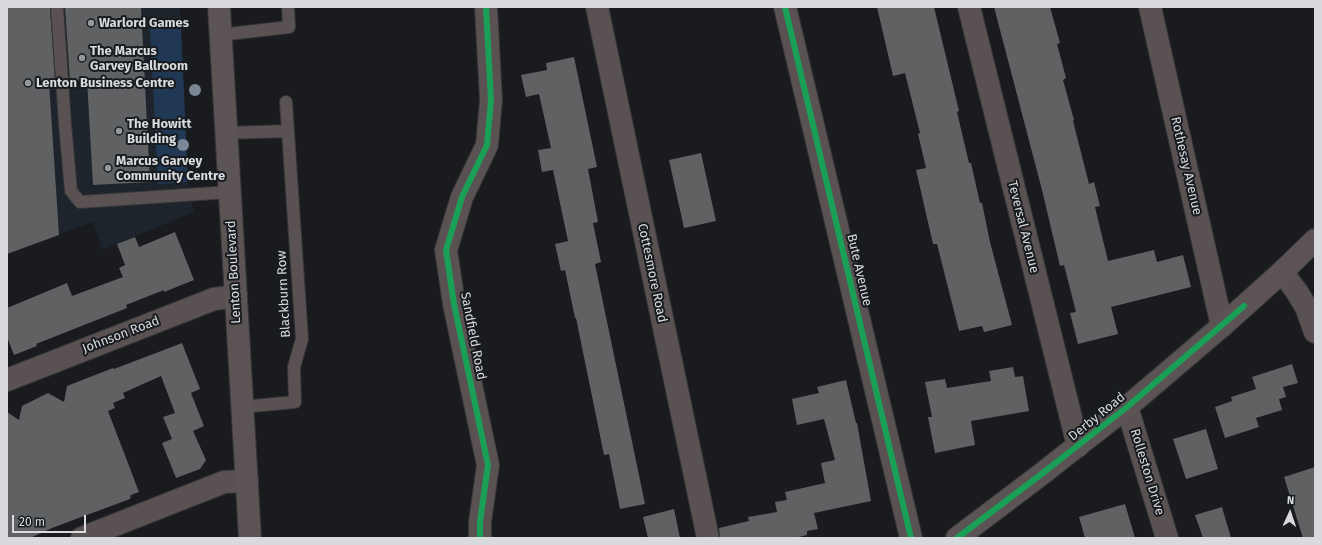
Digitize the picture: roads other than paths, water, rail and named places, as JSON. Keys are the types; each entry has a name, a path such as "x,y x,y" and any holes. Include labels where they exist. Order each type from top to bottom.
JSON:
{"main road":[{"name":"Lenton Boulevard","path":"219,7 250,538"},
{"name":"Derby Road","path":"963,536 1127,407 1222,326 1315,240"}],"street":[{"name":"Sandfield Road","path":"480,538 480,522 488,465 454,304 446,250 462,197 486,145 491,100 486,7"},
{"name":"Cottesmore Road","path":"597,7 708,538"},
{"name":"Bute Avenue","path":"785,7 909,530"},
{"name":"Teversal Avenue","path":"969,7 1078,446"},
{"name":"Rothesay Avenue","path":"1150,7 1222,326"},
{"path":"1282,272 1306,307 1315,332"},
{"name":"Johnson Road","path":"7,380 214,299 236,296"},
{"name":"Rolleston Drive","path":"1127,407 1167,538"},
{"path":"82,538 224,482 247,481"}],"lane":[{"path":"57,7 64,116 71,191 80,202 230,192"},
{"path":"220,35 289,28 288,7"},
{"name":"Blackburn Row","path":"242,407 294,402 294,366 302,338 286,102"},
{"path":"226,133 288,131"}],"place":[{"name":"Warlord Games","path":"91,23"},
{"name":"The Marcus Garvey Ballroom","path":"82,58"},
{"name":"Lenton Business Centre","path":"28,83"},
{"name":"The Howitt Building","path":"119,131"},
{"name":"Marcus Garvey Community Centre","path":"108,168"}]}
